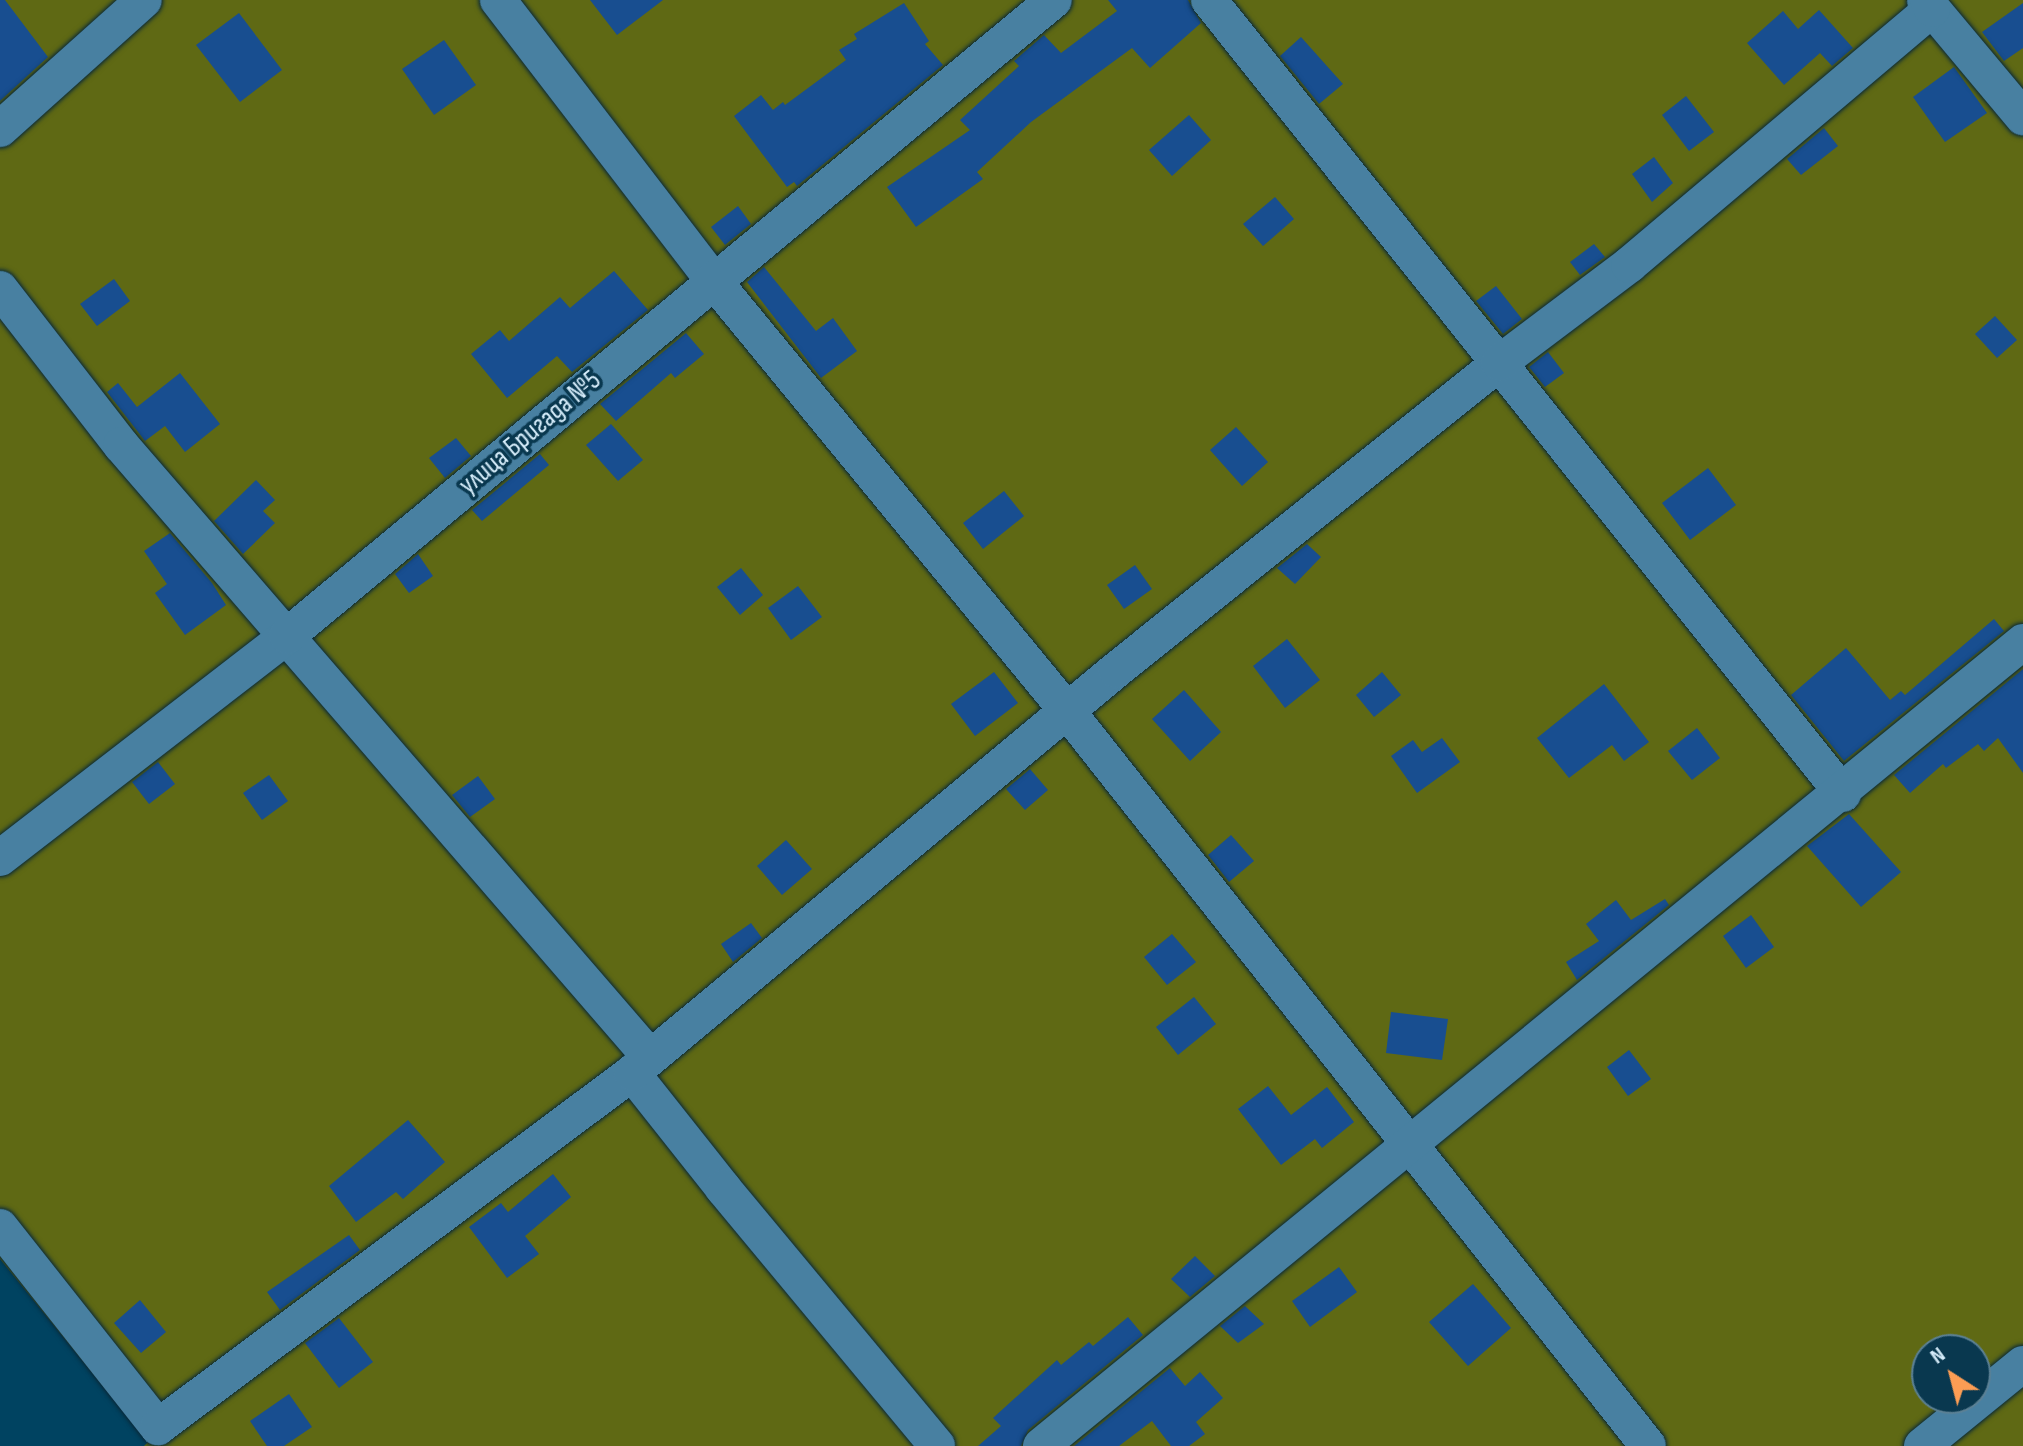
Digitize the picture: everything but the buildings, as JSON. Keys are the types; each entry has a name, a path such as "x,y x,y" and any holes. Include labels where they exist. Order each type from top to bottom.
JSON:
{"lane":[{"path":"0,129 144,0"},
{"path":"498,0 713,280 1068,712 1648,1446"},
{"name":"улица Бригада №5","path":"0,858 287,636 1054,0"},
{"path":"1209,0 1843,794"},
{"path":"0,1227 145,1436 641,1065 1068,712 1499,363 1629,265 1928,3 2023,117"},
{"path":"0,289 121,445 287,636 641,1065 723,1188 937,1446"},
{"path":"1041,1446 1410,1141 1843,794 2023,642"},
{"path":"1922,1446 2023,1364"}],"green space":[{"path":"0,0 2023,0 2023,1446 144,1446 148,1442 0,1259"}]}
